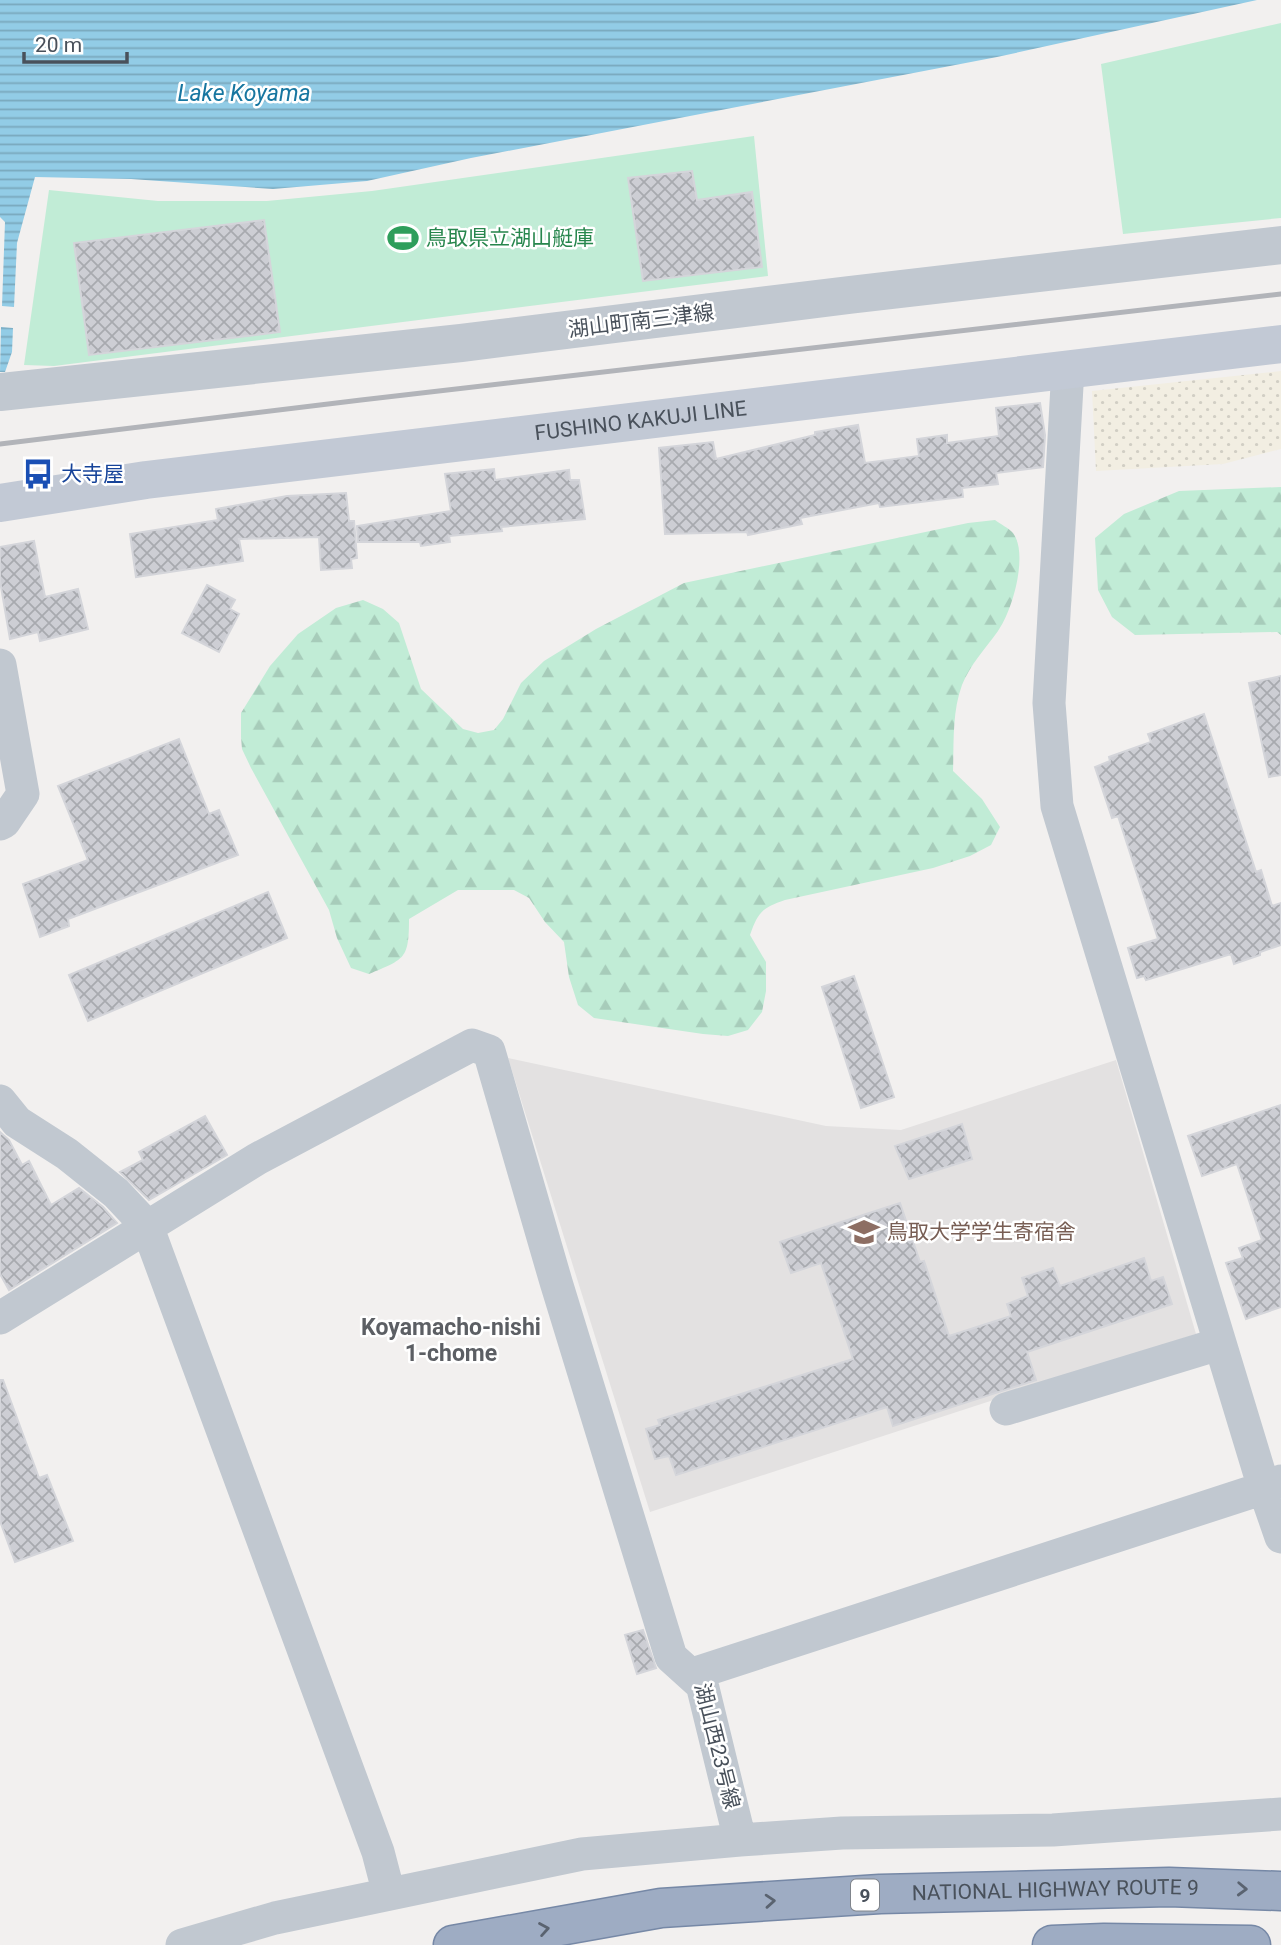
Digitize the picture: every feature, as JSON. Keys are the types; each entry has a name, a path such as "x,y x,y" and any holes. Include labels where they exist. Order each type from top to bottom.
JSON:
{"highway":[{"name":"NATIONAL HIGHWAY ROUTE 9","path":"453,1945 674,1907 880,1894 1169,1887 1281,1891"},
{"path":"1052,1945 1251,1945"}],"main road":[{"name":"FUSHINO KAKUJI LINE","path":"0,503 146,480 1281,344"}],"street":[{"name":"湖山町南三津線","path":"0,392 461,343 1281,246"},
{"path":"1068,368 1049,703 1057,806 1219,1344 1273,1485 1281,1537"},
{"path":"0,665 23,794 0,824"},
{"path":"0,1318 257,1159 472,1045 489,1051 552,1269 671,1657 702,1685"},
{"path":"0,1101 17,1122 67,1154 116,1193 147,1226 378,1852 389,1895"},
{"path":"1006,1409 1219,1344"},
{"name":"湖山西23号線","path":"740,1840 699,1672 1273,1485"},
{"path":"182,1945 275,1918 582,1854 842,1833 1053,1830 1281,1814"}],"shaded area":[{"name":"鳥取大学学生寄宿舎","path":"508,1058 826,1126 901,1130 1116,1060 1196,1334 650,1512"}],"green space":[{"path":"1281,23 1281,218 1123,234 1101,64"},
{"name":"鳥取県立湖山艇庫","path":"754,136 768,276 54,366 24,365 49,190 158,201 267,201 372,191"},
{"path":"1281,487 1281,635 1277,632 1135,635 1112,617 1098,590 1095,538 1124,514 1179,491"},
{"path":"995,520 1011,531 1018,542 1017,583 1003,622 973,664 962,685 955,717 953,771 982,799 1000,827 991,845 970,856 933,868 785,900 766,909 759,916 750,935 766,962 766,991 762,1012 748,1030 728,1036 594,1018 578,1005 569,977 564,942 545,922 529,898 514,890 458,890 409,919 406,950 397,961 369,974 351,968 337,938 329,910 242,749 241,713 270,666 298,634 336,608 363,600 383,609 399,623 421,689 463,729 478,733 494,730 503,719 521,683 544,661 596,629 684,583 968,523"}],"sand":[{"path":"1281,371 1281,449 1223,464 1096,471 1092,391"}],"water":[{"name":"Lake Koyama","path":"0,0 1257,0 997,57 471,158 367,181 273,189 131,179 35,177 17,243 14,307 2,306 5,222 0,217"},
{"path":"1,327 13,328 12,352 5,372 0,372"}],"building":[{"path":"692,171 697,200 752,192 762,267 643,281 628,178"},
{"path":"264,220 280,332 89,355 74,243"},
{"path":"1040,403 1045,435 1043,467 996,473 998,484 962,488 963,497 880,507 879,503 800,518 802,524 748,535 747,532 665,534 659,448 713,442 716,459 815,435 815,432 858,425 865,463 919,456 917,439 947,435 947,443 999,436 996,408"},
{"path":"494,469 495,480 569,470 570,480 579,480 585,519 501,527 502,531 449,536 450,542 421,546 420,542 358,542 357,526 451,511 445,474"},
{"path":"346,493 349,521 354,521 357,558 351,559 352,568 321,570 319,537 239,539 243,561 136,577 130,534 218,520 216,509 287,496"},
{"path":"34,541 45,597 78,589 88,629 40,641 38,632 10,639 0,581 0,547"},
{"path":"207,585 235,600 230,609 239,614 219,652 182,633"},
{"path":"1281,676 1281,775 1269,777 1249,683"},
{"path":"1204,714 1256,872 1261,870 1272,906 1281,903 1281,945 1234,964 1231,954 1146,980 1144,976 1137,978 1128,948 1158,939 1118,816 1112,818 1095,767 1110,761 1109,757 1151,742 1148,734"},
{"path":"179,739 209,814 219,810 238,855 68,919 69,926 40,937 23,884 88,860 58,786"},
{"path":"268,892 287,938 88,1021 69,975"},
{"path":"854,976 894,1097 861,1108 822,987"},
{"path":"1281,1105 1281,1307 1246,1319 1226,1263 1243,1258 1239,1248 1262,1240 1237,1164 1202,1176 1188,1136"},
{"path":"205,1116 227,1155 149,1200 120,1172 143,1160 139,1152"},
{"path":"962,1124 972,1159 909,1179 895,1146"},
{"path":"0,1132 9,1140 22,1165 29,1161 51,1205 79,1188 103,1207 117,1223 9,1290 0,1274"},
{"path":"900,1203 920,1262 924,1261 949,1336 1011,1316 1007,1304 1028,1296 1022,1278 1053,1268 1060,1286 1144,1258 1151,1281 1163,1277 1172,1304 1027,1352 1036,1380 893,1426 887,1407 676,1475 669,1456 655,1459 646,1429 660,1425 658,1420 853,1359 821,1263 791,1273 780,1242"},
{"path":"0,1380 3,1380 39,1478 47,1475 73,1541 15,1562 0,1521"},
{"path":"643,1630 656,1668 637,1674 625,1635"}],"railway":[{"path":"0,444 1281,294"}],"place":[{"name":"鳥取県立湖山艇庫","path":"403,238"},
{"name":"大寺屋","path":"38,474"},
{"name":"鳥取大学学生寄宿舎","path":"864,1232"}],"district":[{"name":"Koyamacho-nishi 1-chome","path":"451,1340"}]}
